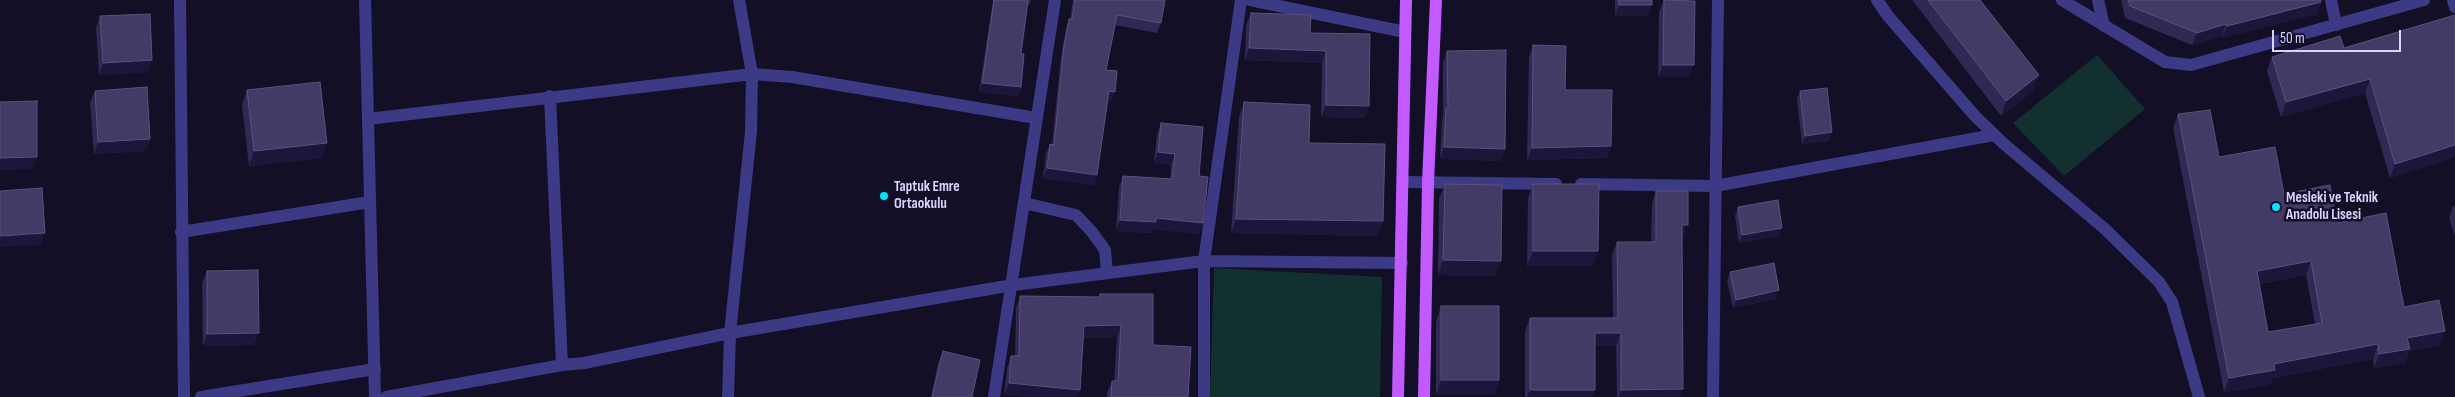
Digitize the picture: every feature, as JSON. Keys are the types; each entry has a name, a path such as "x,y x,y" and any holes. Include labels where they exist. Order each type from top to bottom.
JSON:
{"main road":[{"path":"1398,397 1406,0"},
{"path":"1424,397 1428,183 1436,0"}],"street":[{"path":"180,0 184,397"},
{"path":"365,0 375,397"},
{"path":"728,397 730,333 751,132 752,74 739,0"},
{"path":"994,397 1013,285 1036,118 1055,0"},
{"path":"1204,397 1204,261 1240,0"},
{"path":"1250,0 1406,32"},
{"path":"1713,397 1718,0"},
{"path":"1877,0 1906,38 1975,116 1994,135 2105,229 2159,282 2172,302 2199,397"},
{"path":"2062,0 2165,62 2191,65 2424,0"},
{"path":"2098,0 2104,26"},
{"path":"2331,0 2336,25"},
{"path":"2453,0 2455,7"},
{"path":"368,118 752,74 792,77 981,107 1036,118"},
{"path":"550,96 562,365"},
{"path":"1403,182 1715,186 1994,135"},
{"path":"181,232 370,202"},
{"path":"1024,203 1076,215 1105,250 1107,273"},
{"path":"386,397 562,365 584,364 730,333 1013,285 1204,261 1402,263"},
{"path":"201,397 374,369"}],"green space":[{"path":"2097,55 2145,109 2064,176 2013,123"},
{"path":"1214,268 1382,277 1380,397 1210,397"}],"building":[{"path":"994,0 1028,0 1021,54 1024,54 1021,87 982,83"},
{"path":"1075,0 1165,0 1161,23 1117,15 1106,70 1117,71 1115,92 1109,91 1097,175 1047,168 1050,144 1054,145 1064,46 1069,19 1072,19"},
{"path":"1619,0 1652,0 1652,5 1619,5"},
{"path":"1664,0 1695,1 1694,65 1663,65"},
{"path":"1928,0 1980,0 2039,75 2006,101"},
{"path":"2128,0 2320,0 2321,2 2227,26 2226,24 2197,33 2130,6"},
{"path":"1251,13 1311,15 1310,33 1370,34 1369,106 1326,105 1326,51 1249,48"},
{"path":"150,14 152,60 103,63 100,16"},
{"path":"2455,15 2455,145 2395,164 2370,79 2286,102 2272,57 2340,36 2344,48"},
{"path":"1533,45 1566,46 1565,90 1612,90 1611,146 1532,148"},
{"path":"1506,50 1505,149 1444,147 1446,108 1448,108 1447,51"},
{"path":"320,82 327,143 254,151 247,90"},
{"path":"147,87 150,139 98,142 95,91"},
{"path":"1827,88 1832,132 1805,136 1800,91"},
{"path":"37,101 37,157 0,158 0,102"},
{"path":"1244,102 1310,105 1309,143 1385,144 1383,221 1236,219"},
{"path":"2210,110 2219,157 2275,147 2284,194 2330,185 2337,223 2386,213 2404,307 2439,300 2445,331 2407,338 2410,349 2379,354 2378,344 2274,364 2275,370 2229,378 2178,114","holes":["2311,261 2322,323 2268,332 2257,271"]},
{"path":"1161,123 1203,127 1199,176 1208,177 1203,223 1156,218 1156,222 1120,220 1123,176 1172,179 1175,154 1158,152"},
{"path":"1445,184 1502,185 1501,261 1443,260"},
{"path":"1533,184 1599,184 1598,251 1533,251"},
{"path":"42,188 45,233 0,236 0,191"},
{"path":"1656,191 1688,191 1688,225 1682,225 1683,389 1621,390 1621,333 1595,333 1595,390 1530,390 1530,318 1618,318 1617,242 1656,242"},
{"path":"1778,200 1782,228 1742,235 1738,207"},
{"path":"1774,263 1779,290 1736,300 1730,272"},
{"path":"258,270 259,333 207,334 207,271"},
{"path":"1100,294 1153,294 1153,345 1191,347 1188,397 1111,397 1112,381 1118,381 1121,325 1084,326 1080,390 1009,383 1011,356 1019,356 1020,296 1100,297"},
{"path":"1441,306 1499,306 1499,380 1441,380"},
{"path":"943,351 980,360 972,397 932,397"}],"place":[{"name":"Taptuk Emre Ortaokulu","path":"884,196"},
{"name":"Mesleki ve Teknik Anadolu Lisesi","path":"2276,207"}]}
